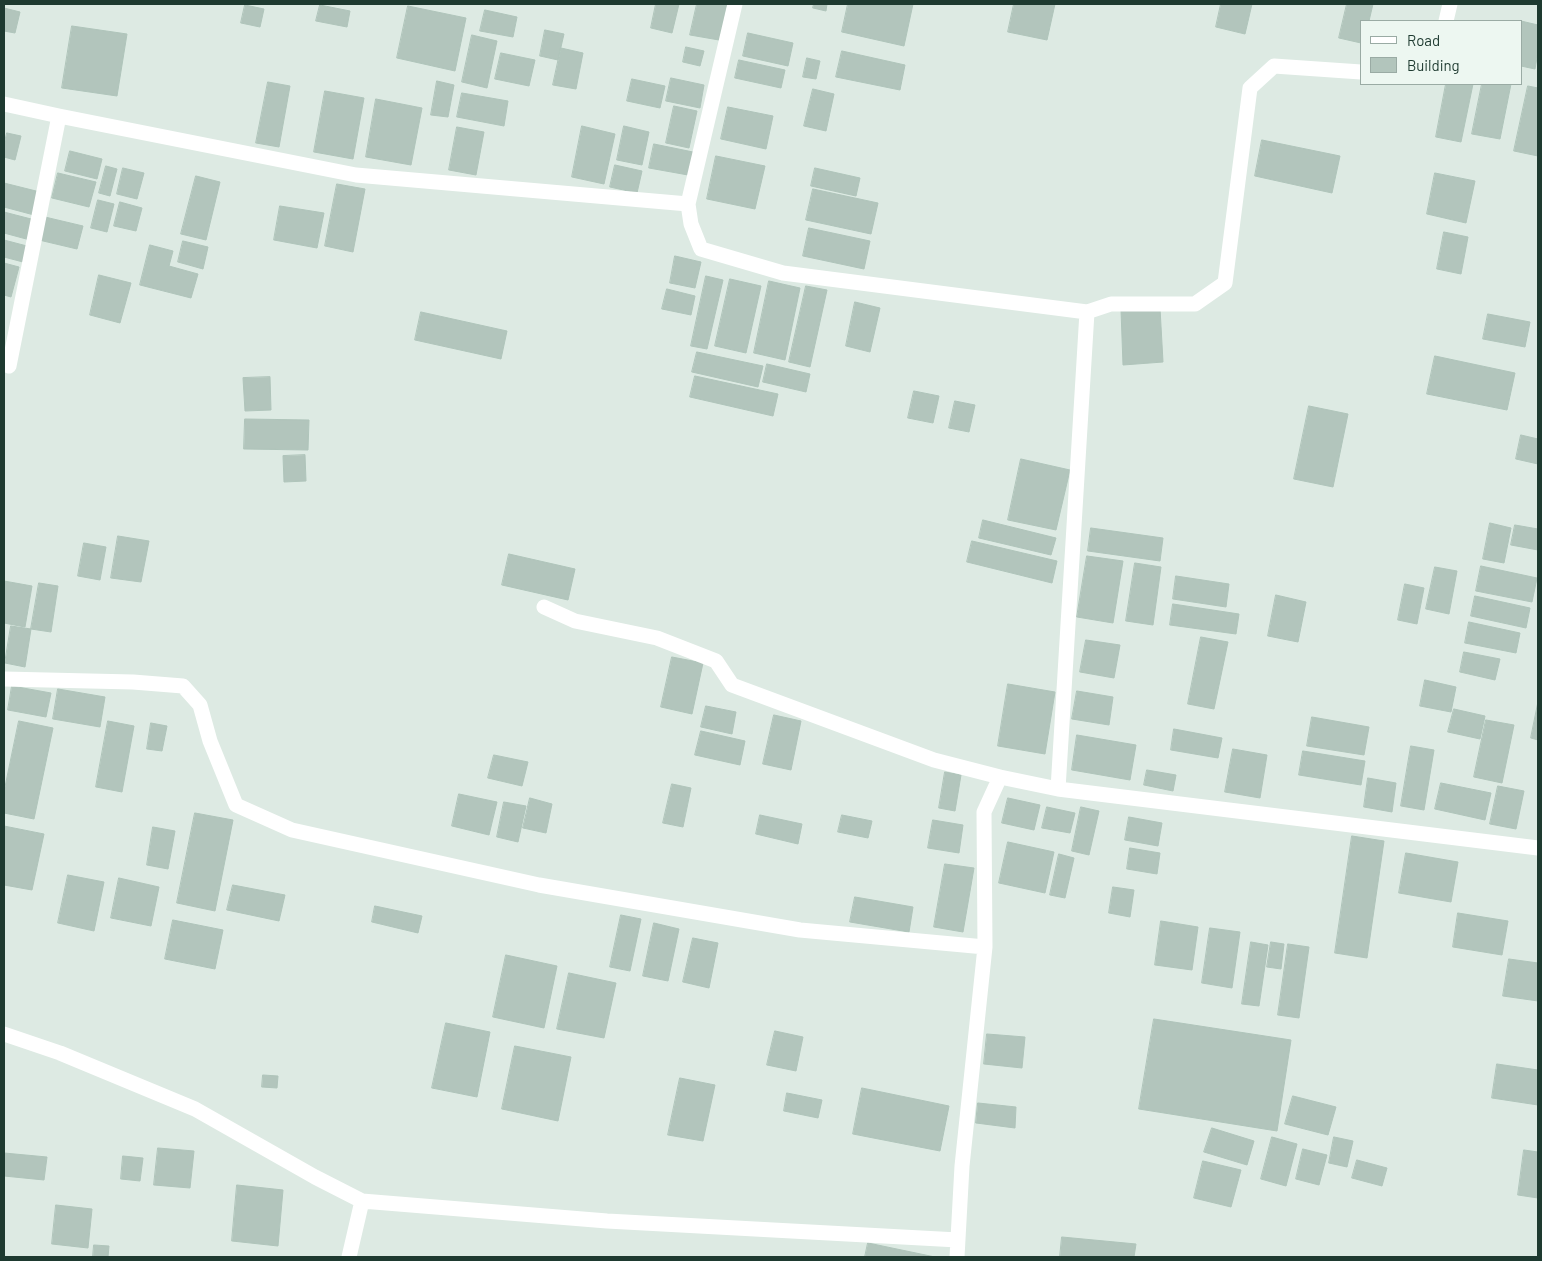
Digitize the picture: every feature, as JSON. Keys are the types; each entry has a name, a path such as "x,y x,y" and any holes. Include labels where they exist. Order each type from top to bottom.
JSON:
{"street":[{"path":"735,4 688,204 690,224 700,249 783,273 1087,312 1112,304 1195,304 1225,283 1250,88 1274,66 1360,72"},
{"path":"1446,20 1450,4"},
{"path":"4,104 356,175 688,204"},
{"path":"4,364 9,366 59,116"},
{"path":"1058,789 1087,312"},
{"path":"544,608 575,621 657,638 716,661 732,685 934,760 1000,777 1058,789 1538,848"},
{"path":"4,679 133,682 183,686 200,705 210,741 236,806 292,830 539,885 800,930 985,947"},
{"path":"957,1257 962,1166 985,947 984,812 1000,777"},
{"path":"4,1034 60,1053 195,1109 362,1201 607,1221 958,1240"},
{"path":"349,1257 362,1201"}],"building":[{"path":"656,4 679,4 672,33 651,28"},
{"path":"697,4 727,4 719,40 690,35"},
{"path":"814,4 827,4 826,11 813,8"},
{"path":"848,4 913,4 904,46 842,32"},
{"path":"1014,4 1055,4 1047,40 1008,32"},
{"path":"1221,4 1252,4 1245,34 1216,27"},
{"path":"1347,4 1373,4 1369,20 1360,20 1360,43 1339,38"},
{"path":"245,5 264,9 260,27 241,23"},
{"path":"320,5 350,11 347,27 316,21"},
{"path":"408,6 466,18 455,71 397,58"},
{"path":"4,8 20,12 15,33 4,31"},
{"path":"485,10 517,17 513,37 480,31"},
{"path":"1522,21 1538,25 1538,52 1535,69 1522,66"},
{"path":"72,26 127,34 117,96 62,88"},
{"path":"545,30 564,34 558,60 540,56"},
{"path":"748,33 793,43 788,66 743,56"},
{"path":"472,35 497,41 487,88 462,82"},
{"path":"686,47 704,51 700,66 683,62"},
{"path":"561,48 583,53 576,89 553,85"},
{"path":"842,51 905,65 900,90 836,77"},
{"path":"501,53 535,60 529,86 495,79"},
{"path":"807,58 820,61 816,79 803,77"},
{"path":"739,60 785,70 781,88 735,78"},
{"path":"671,78 704,85 700,108 666,101"},
{"path":"632,79 665,86 660,108 627,101"},
{"path":"437,81 454,85 448,117 431,115"},
{"path":"268,82 290,86 279,147 256,143"},
{"path":"1446,85 1473,85 1461,142 1436,137"},
{"path":"1482,85 1511,85 1500,139 1472,134"},
{"path":"1528,86 1538,88 1538,156 1514,151"},
{"path":"813,89 834,94 826,131 804,126"},
{"path":"325,91 364,98 353,159 314,152"},
{"path":"462,93 508,101 504,126 457,117"},
{"path":"376,99 422,108 411,165 366,157"},
{"path":"674,106 697,111 689,148 666,143"},
{"path":"728,107 773,116 766,149 721,139"},
{"path":"582,126 615,134 604,184 572,177"},
{"path":"624,126 649,132 642,165 617,160"},
{"path":"457,127 484,132 476,175 449,170"},
{"path":"7,133 21,136 15,160 4,157"},
{"path":"1262,140 1340,156 1332,193 1255,176"},
{"path":"654,144 693,152 688,175 649,168"},
{"path":"70,151 102,159 97,179 65,171"},
{"path":"716,156 765,166 755,209 707,199"},
{"path":"615,165 642,171 637,193 610,187"},
{"path":"106,166 117,169 110,196 99,193"},
{"path":"123,168 144,173 137,199 117,194"},
{"path":"815,168 860,178 856,196 811,186"},
{"path":"58,173 96,182 89,207 52,198"},
{"path":"1435,173 1475,181 1466,223 1427,214"},
{"path":"196,176 220,182 206,240 181,234"},
{"path":"4,183 40,192 34,215 4,207"},
{"path":"337,184 365,189 353,252 325,246"},
{"path":"813,189 878,203 871,234 806,220"},
{"path":"98,200 114,204 107,232 91,228"},
{"path":"120,202 142,208 136,231 114,226"},
{"path":"280,206 324,213 317,248 274,240"},
{"path":"4,212 35,220 30,240 4,233"},
{"path":"45,217 83,226 77,249 39,240"},
{"path":"809,228 870,241 864,269 803,256"},
{"path":"1444,232 1468,237 1461,274 1437,269"},
{"path":"4,240 27,246 23,262 4,257"},
{"path":"183,241 208,247 203,269 178,262"},
{"path":"150,245 173,251 169,266 198,274 191,298 140,285"},
{"path":"675,256 701,262 695,288 670,283"},
{"path":"4,263 19,267 11,297 4,295"},
{"path":"99,275 131,283 120,323 90,315"},
{"path":"706,276 723,280 707,349 691,346"},
{"path":"730,279 761,286 746,353 715,346"},
{"path":"769,281 800,288 785,360 754,353"},
{"path":"806,286 827,290 810,367 789,362"},
{"path":"667,289 695,296 691,315 662,309"},
{"path":"855,302 880,308 870,352 846,346"},
{"path":"1160,308 1163,362 1123,365 1121,310"},
{"path":"421,312 507,331 501,359 415,340"},
{"path":"1488,314 1530,322 1525,347 1483,339"},
{"path":"697,352 763,366 758,387 692,372"},
{"path":"1435,356 1515,373 1507,410 1427,394"},
{"path":"767,364 810,374 806,392 763,382"},
{"path":"695,376 778,394 773,416 690,397"},
{"path":"270,377 271,410 245,411 243,378"},
{"path":"914,391 939,396 933,423 908,418"},
{"path":"955,401 975,405 969,432 949,428"},
{"path":"1309,406 1348,414 1333,487 1294,479"},
{"path":"245,419 309,420 308,450 244,449"},
{"path":"1521,435 1538,439 1538,464 1516,459"},
{"path":"305,455 306,481 284,482 283,456"},
{"path":"1021,459 1070,470 1056,530 1008,520"},
{"path":"983,520 1056,538 1051,555 979,538"},
{"path":"1490,523 1511,528 1504,563 1483,559"},
{"path":"1515,525 1538,529 1538,550 1511,545"},
{"path":"1091,528 1163,538 1160,561 1088,551"},
{"path":"118,536 149,541 141,582 111,578"},
{"path":"972,541 1057,561 1052,583 967,562"},
{"path":"84,543 106,547 100,580 78,576"},
{"path":"509,554 575,569 568,600 502,585"},
{"path":"1087,556 1123,561 1113,623 1077,617"},
{"path":"1135,563 1161,567 1153,625 1126,621"},
{"path":"1481,566 1537,578 1532,602 1476,591"},
{"path":"1435,567 1457,571 1449,614 1426,609"},
{"path":"1176,576 1229,584 1226,607 1173,599"},
{"path":"4,581 32,586 25,627 4,623"},
{"path":"39,583 58,586 51,632 31,629"},
{"path":"1405,584 1424,588 1417,624 1398,620"},
{"path":"1276,595 1306,602 1298,642 1268,636"},
{"path":"1475,596 1530,608 1526,628 1471,616"},
{"path":"1173,604 1239,614 1236,634 1170,625"},
{"path":"1469,622 1520,633 1516,653 1465,643"},
{"path":"11,626 31,629 25,667 5,663"},
{"path":"1201,637 1228,642 1214,709 1188,704"},
{"path":"1086,640 1120,645 1114,678 1080,672"},
{"path":"1464,652 1500,659 1495,680 1460,672"},
{"path":"672,657 703,663 692,714 661,707"},
{"path":"1425,680 1456,687 1451,712 1420,706"},
{"path":"1008,684 1055,692 1045,754 998,746"},
{"path":"12,686 51,693 46,717 8,710"},
{"path":"58,689 105,697 100,727 53,719"},
{"path":"1077,691 1113,697 1109,725 1072,719"},
{"path":"1538,702 1538,740 1531,738"},
{"path":"706,706 736,712 732,734 701,727"},
{"path":"1454,709 1485,716 1480,739 1448,732"},
{"path":"774,715 801,721 791,770 763,764"},
{"path":"1312,717 1369,727 1364,755 1307,746"},
{"path":"1486,720 1514,725 1502,783 1474,777"},
{"path":"19,721 53,728 34,819 4,813 4,792"},
{"path":"108,721 134,726 122,792 96,787"},
{"path":"151,723 167,726 162,751 147,749"},
{"path":"1174,729 1222,738 1218,758 1171,750"},
{"path":"701,731 745,741 740,765 695,755"},
{"path":"1077,735 1136,745 1130,780 1072,770"},
{"path":"1411,746 1434,750 1424,810 1401,806"},
{"path":"1233,749 1267,755 1260,798 1225,792"},
{"path":"1303,751 1365,761 1361,785 1299,775"},
{"path":"494,755 528,762 522,786 488,778"},
{"path":"1147,770 1176,775 1173,791 1144,785"},
{"path":"945,772 961,775 955,811 939,808"},
{"path":"1368,778 1396,783 1392,812 1364,807"},
{"path":"1441,783 1491,793 1485,820 1435,809"},
{"path":"672,784 691,788 683,827 663,823"},
{"path":"1498,786 1524,791 1516,829 1490,824"},
{"path":"459,794 497,802 489,835 452,826"},
{"path":"530,798 552,804 546,833 523,828"},
{"path":"1008,798 1040,805 1034,830 1002,823"},
{"path":"504,802 526,806 518,842 497,837"},
{"path":"1047,807 1075,813 1070,833 1042,828"},
{"path":"1081,807 1099,811 1089,855 1072,851"},
{"path":"195,813 233,820 215,911 177,903"},
{"path":"760,815 802,824 798,844 756,834"},
{"path":"842,815 872,821 868,838 838,832"},
{"path":"1129,817 1162,823 1158,846 1125,840"},
{"path":"933,820 963,825 959,853 928,848"},
{"path":"4,826 44,834 32,890 4,885"},
{"path":"153,827 175,831 168,869 147,865"},
{"path":"1352,836 1384,841 1367,958 1335,953"},
{"path":"1008,842 1054,852 1045,893 999,883"},
{"path":"1130,848 1160,853 1157,874 1127,869"},
{"path":"1406,853 1458,862 1451,902 1399,893"},
{"path":"1059,854 1074,858 1065,898 1050,895"},
{"path":"945,864 974,868 963,932 934,927"},
{"path":"68,875 104,882 94,931 58,923"},
{"path":"119,878 159,887 151,926 111,918"},
{"path":"233,885 285,895 279,921 227,910"},
{"path":"1113,887 1134,890 1130,917 1109,913"},
{"path":"855,897 913,907 909,932 850,922"},
{"path":"375,906 422,916 418,933 372,922"},
{"path":"1458,913 1508,921 1502,955 1453,947"},
{"path":"621,915 641,919 630,971 610,967"},
{"path":"173,920 223,930 215,969 165,959"},
{"path":"1161,921 1198,927 1192,970 1155,965"},
{"path":"654,923 679,929 668,981 643,976"},
{"path":"1210,928 1240,932 1232,988 1202,983"},
{"path":"693,938 718,943 709,988 683,982"},
{"path":"1251,942 1268,945 1259,1006 1242,1004"},
{"path":"1271,942 1284,944 1281,969 1267,967"},
{"path":"1288,944 1309,947 1299,1018 1278,1015"},
{"path":"506,955 557,966 544,1028 493,1017"},
{"path":"1509,959 1538,963 1538,1001 1503,996"},
{"path":"569,973 616,983 604,1038 557,1029"},
{"path":"1154,1019 1291,1040 1277,1131 1139,1109"},
{"path":"446,1023 490,1032 477,1097 432,1088"},
{"path":"775,1031 803,1037 796,1071 767,1065"},
{"path":"987,1034 1025,1037 1022,1068 984,1064"},
{"path":"515,1046 571,1057 558,1121 502,1109"},
{"path":"1497,1064 1538,1070 1538,1105 1492,1098"},
{"path":"263,1075 278,1076 277,1088 262,1087"},
{"path":"680,1078 715,1085 703,1141 668,1135"},
{"path":"862,1088 949,1106 940,1151 853,1134"},
{"path":"787,1093 822,1100 818,1118 784,1111"},
{"path":"1293,1096 1336,1107 1328,1135 1285,1124"},
{"path":"978,1103 1016,1107 1015,1128 976,1123"},
{"path":"1212,1128 1254,1141 1247,1165 1204,1152"},
{"path":"1272,1137 1297,1144 1286,1186 1261,1179"},
{"path":"1334,1137 1353,1141 1347,1167 1329,1163"},
{"path":"158,1148 194,1151 190,1188 154,1185"},
{"path":"1303,1149 1327,1155 1319,1185 1296,1179"},
{"path":"1524,1150 1538,1152 1538,1198 1518,1195"},
{"path":"4,1153 47,1157 44,1180 4,1176"},
{"path":"123,1156 143,1158 140,1181 121,1179"},
{"path":"1357,1160 1387,1168 1382,1186 1352,1178"},
{"path":"1203,1161 1241,1170 1231,1207 1194,1198"},
{"path":"237,1185 283,1190 278,1246 232,1241"},
{"path":"56,1205 92,1209 88,1248 52,1244"},
{"path":"1062,1237 1136,1244 1134,1257 1060,1257"},
{"path":"868,1243 935,1257 865,1257"},
{"path":"94,1245 109,1246 108,1257 93,1257"}]}
